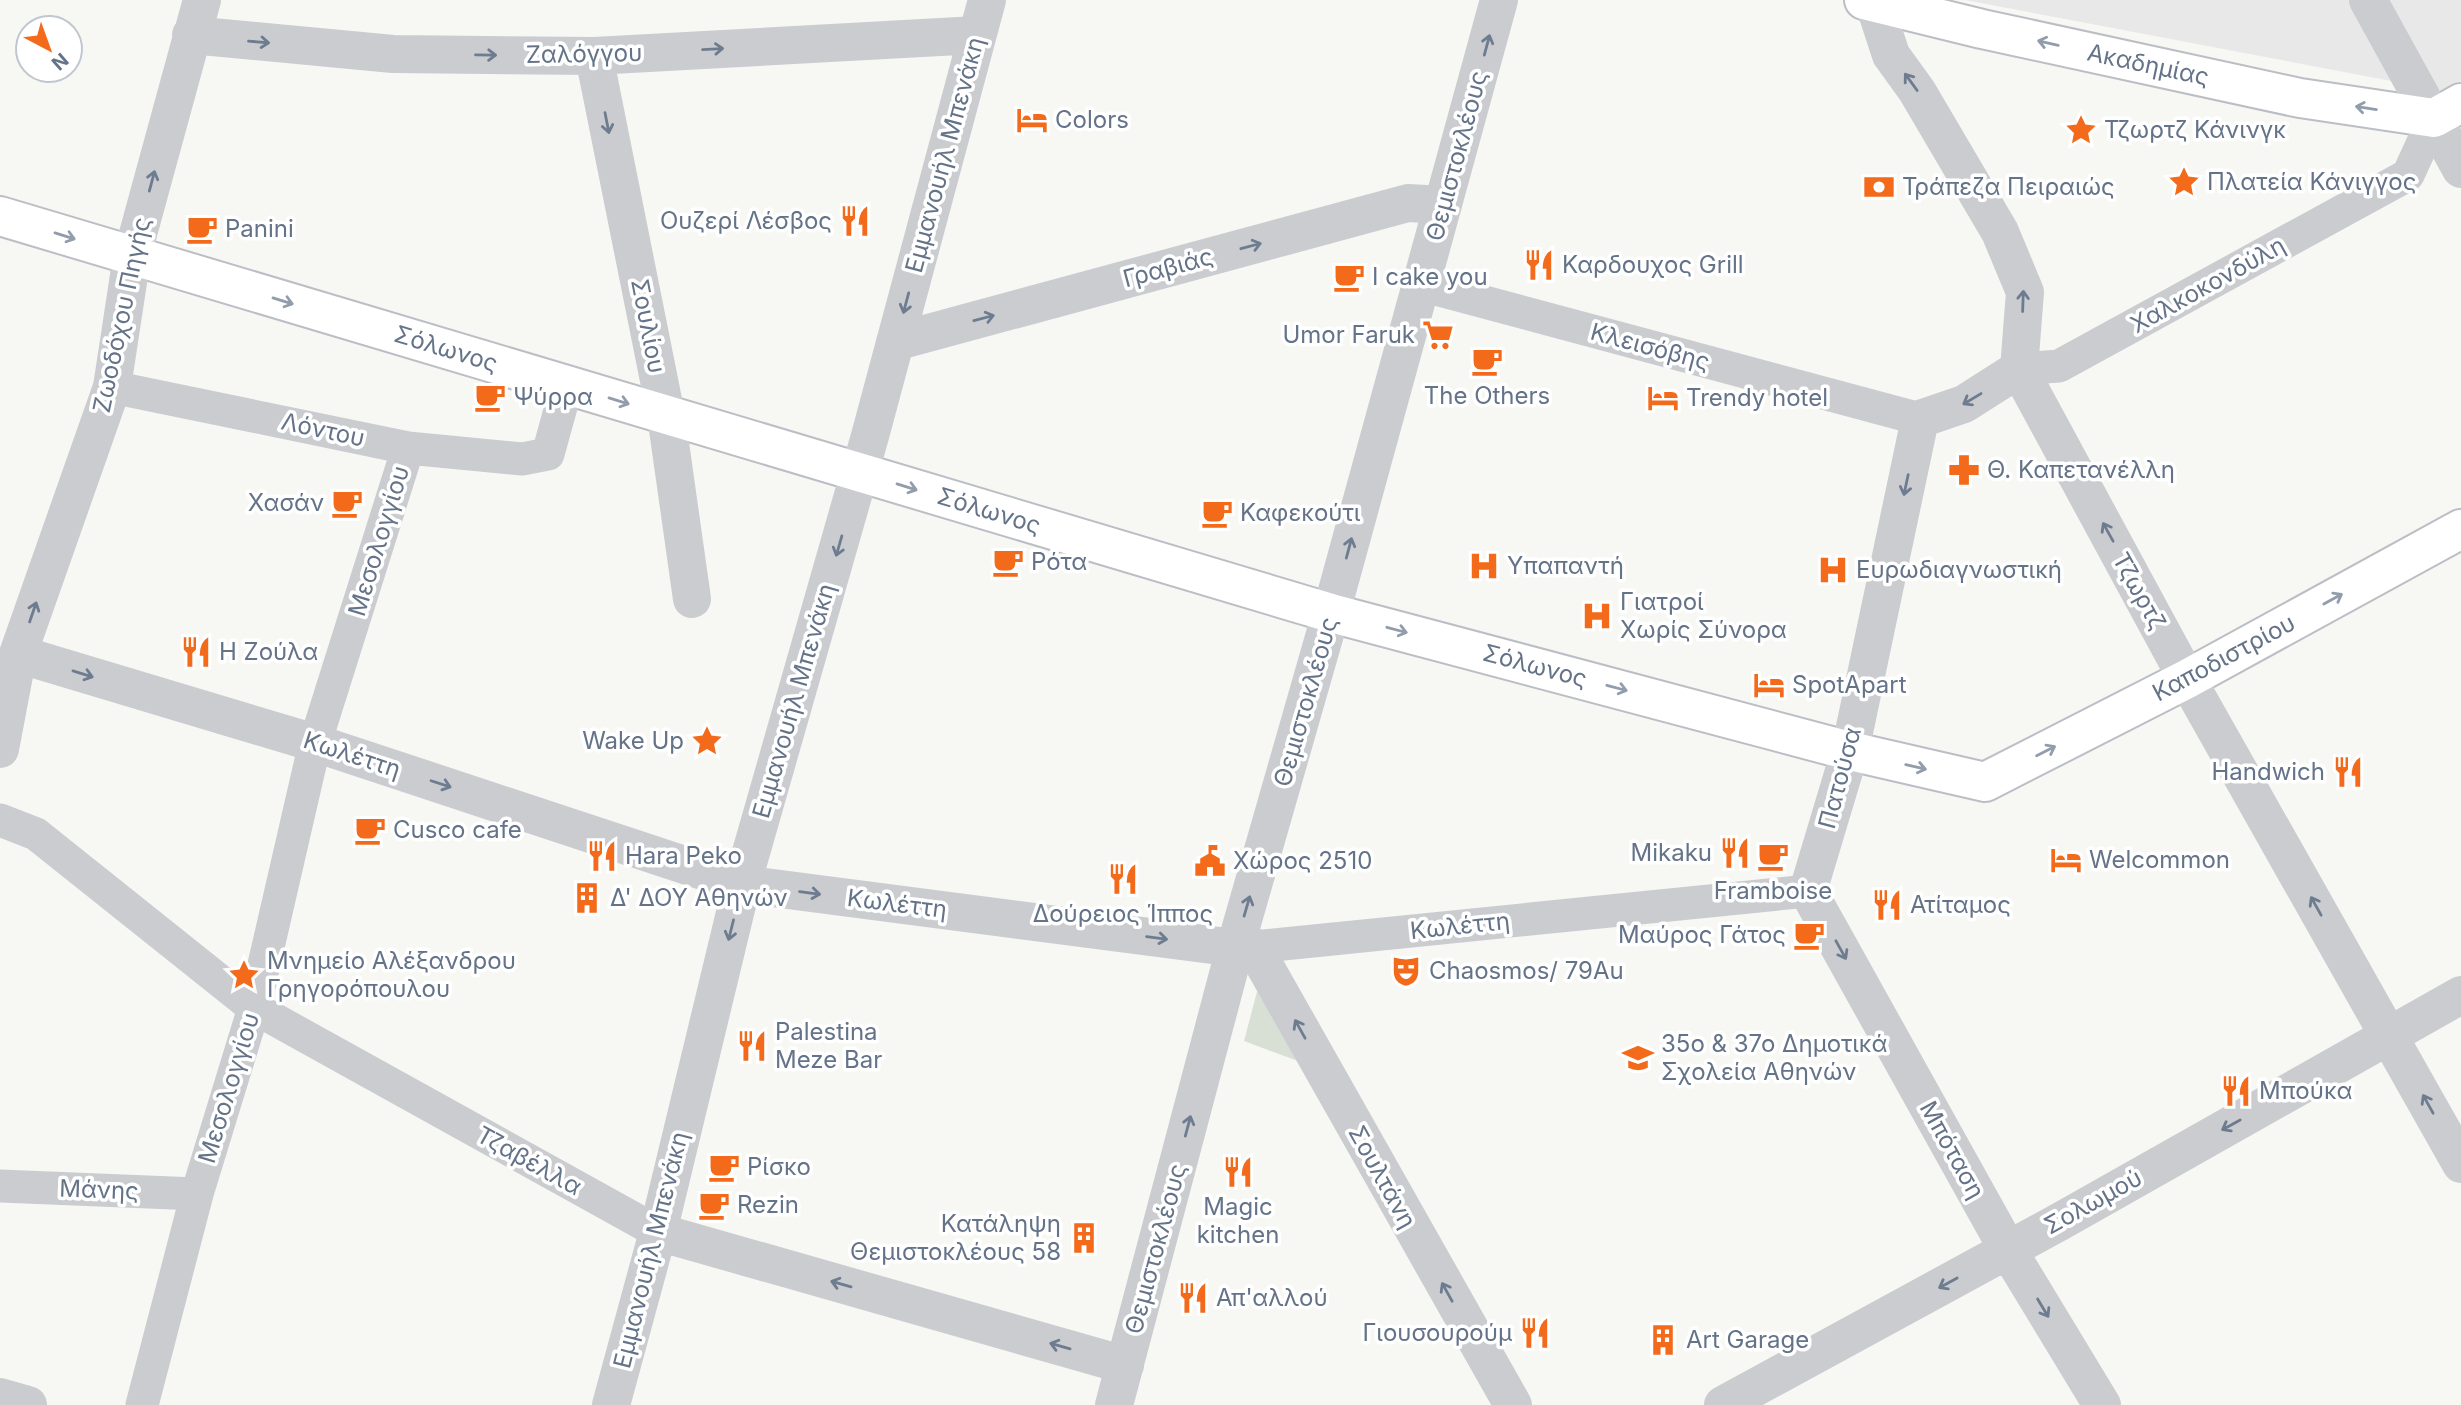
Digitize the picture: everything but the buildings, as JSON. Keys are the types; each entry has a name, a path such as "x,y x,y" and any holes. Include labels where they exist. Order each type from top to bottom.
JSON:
{"main road":[{"name":"Ακαδημίας","path":"1871,1 2300,98 2447,111"},
{"name":"Σόλωνος","path":"0,216 1331,613 1850,751 1985,782"},
{"name":"Καποδιστρίου","path":"1985,782 2187,678 2461,529"}],"street":[{"name":"Θεμιστοκλέους","path":"1114,1405 1244,948 1331,613 1499,0"},
{"path":"2368,0 2447,111 2461,169"},
{"path":"1871,1 1891,55 1917,91 2000,232 2025,292 2019,369"},
{"name":"Ζαλόγγου","path":"197,18 393,54 594,56 982,18"},
{"name":"Ζωοδόχου Πηγής","path":"0,749 18,654 112,387 132,256 197,18"},
{"name":"Εμμανουήλ Μπενάκη","path":"611,1405 657,1232 742,884 860,473 982,18"},
{"name":"Σουλίου","path":"594,56 666,415 692,599"},
{"name":"Χαλκοκονδύλη","path":"1920,419 1964,404 2019,369 2059,366 2408,175 2447,111"},
{"name":"Γραβιάς","path":"895,342 1408,204 1443,205"},
{"name":"Κλεισόβης","path":"1421,285 1920,419"},
{"name":"Τζωρτζ","path":"2019,369 2187,678 2461,1164"},
{"name":"Λόντου","path":"112,387 408,448 522,459 548,454 567,385"},
{"name":"Πατούσα","path":"1808,891 1850,751 1920,419"},
{"name":"Μεσολογγίου","path":"142,1405 197,1194 254,1008 315,743 408,448"},
{"name":"Κωλέττη","path":"18,654 315,743 742,884 1244,948 1808,891"},
{"name":"Τζαβέλλα","path":"0,820 36,834 254,1008 657,1232 1125,1365"},
{"name":"Μπόταση","path":"1808,891 2008,1250 2102,1405"},
{"name":"Σουλτάνη","path":"1244,948 1513,1405"},
{"name":"Σολωμού","path":"1723,1405 2008,1250 2461,995"},
{"name":"Μάνης","path":"0,1186 197,1194"},
{"path":"0,1397 28,1405"}],"shaded area":[{"path":"1965,0 2461,0 2461,81 2444,91"},
{"path":"1259,984 1306,1064 1244,1041"}],"place":[{"name":"Colors","path":"1032,120"},
{"name":"Τζωρτζ Κάνινγκ","path":"2081,130"},
{"name":"Πλατεία Κάνιγγος","path":"2184,182"},
{"name":"Τράπεζα Πειραιώς","path":"1879,187"},
{"name":"Ουζερί Λέσβος","path":"855,221"},
{"name":"Panini","path":"202,229"},
{"name":"Καρδουχος Grill","path":"1539,265"},
{"name":"I cake you","path":"1349,277"},
{"name":"Umor Faruk","path":"1438,335"},
{"name":"The Οthers","path":"1487,361"},
{"name":"Ψύρρα","path":"490,397"},
{"name":"Trendy hotel","path":"1663,398"},
{"name":"Θ. Καπετανέλλη","path":"1964,470"},
{"name":"Χασάν","path":"347,503"},
{"name":"Καφεκούτι","path":"1217,513"},
{"name":"Ρότα","path":"1008,562"},
{"name":"Υπαπαντή","path":"1484,566"},
{"name":"Ευρωδιαγνωστική","path":"1833,570"},
{"name":"Γιατροί Χωρίς Σύνορα","path":"1597,616"},
{"name":"Η Ζούλα","path":"196,652"},
{"name":"SpotApart","path":"1769,685"},
{"name":"Wake Up","path":"707,741"},
{"name":"Handwich","path":"2348,772"},
{"name":"Cusco cafe","path":"370,830"},
{"name":"Mikaku","path":"1735,853"},
{"name":"Hara Peko","path":"602,856"},
{"name":"Framboise","path":"1773,856"},
{"name":"Welcommon","path":"2066,860"},
{"name":"Χώρος 2510","path":"1210,861"},
{"name":"Δούρειος Ίππος","path":"1123,879"},
{"name":"Δ' ΔΟΥ Αθηνών","path":"587,898"},
{"name":"Ατίταμος","path":"1887,905"},
{"name":"Μαύρος Γάτος","path":"1809,935"},
{"name":"Chaosmos/ 79Au","path":"1406,971"},
{"name":"Μνημείο Αλέξανδρου Γρηγορόπουλου","path":"244,975"},
{"name":"Palestina Meze Bar","path":"752,1046"},
{"name":"35ο & 37ο Δημοτικά Σχολεία Αθηνών","path":"1638,1058"},
{"name":"Μπούκα","path":"2236,1091"},
{"name":"Ρίσκο","path":"724,1167"},
{"name":"Magic kitchen","path":"1238,1172"},
{"name":"Rezin","path":"714,1205"},
{"name":"Κατάληψη Θεμιστοκλέους 58","path":"1084,1238"},
{"name":"Απ'αλλού","path":"1193,1298"},
{"name":"Γιουσουρούμ","path":"1535,1333"},
{"name":"Art Garage","path":"1663,1340"}]}
